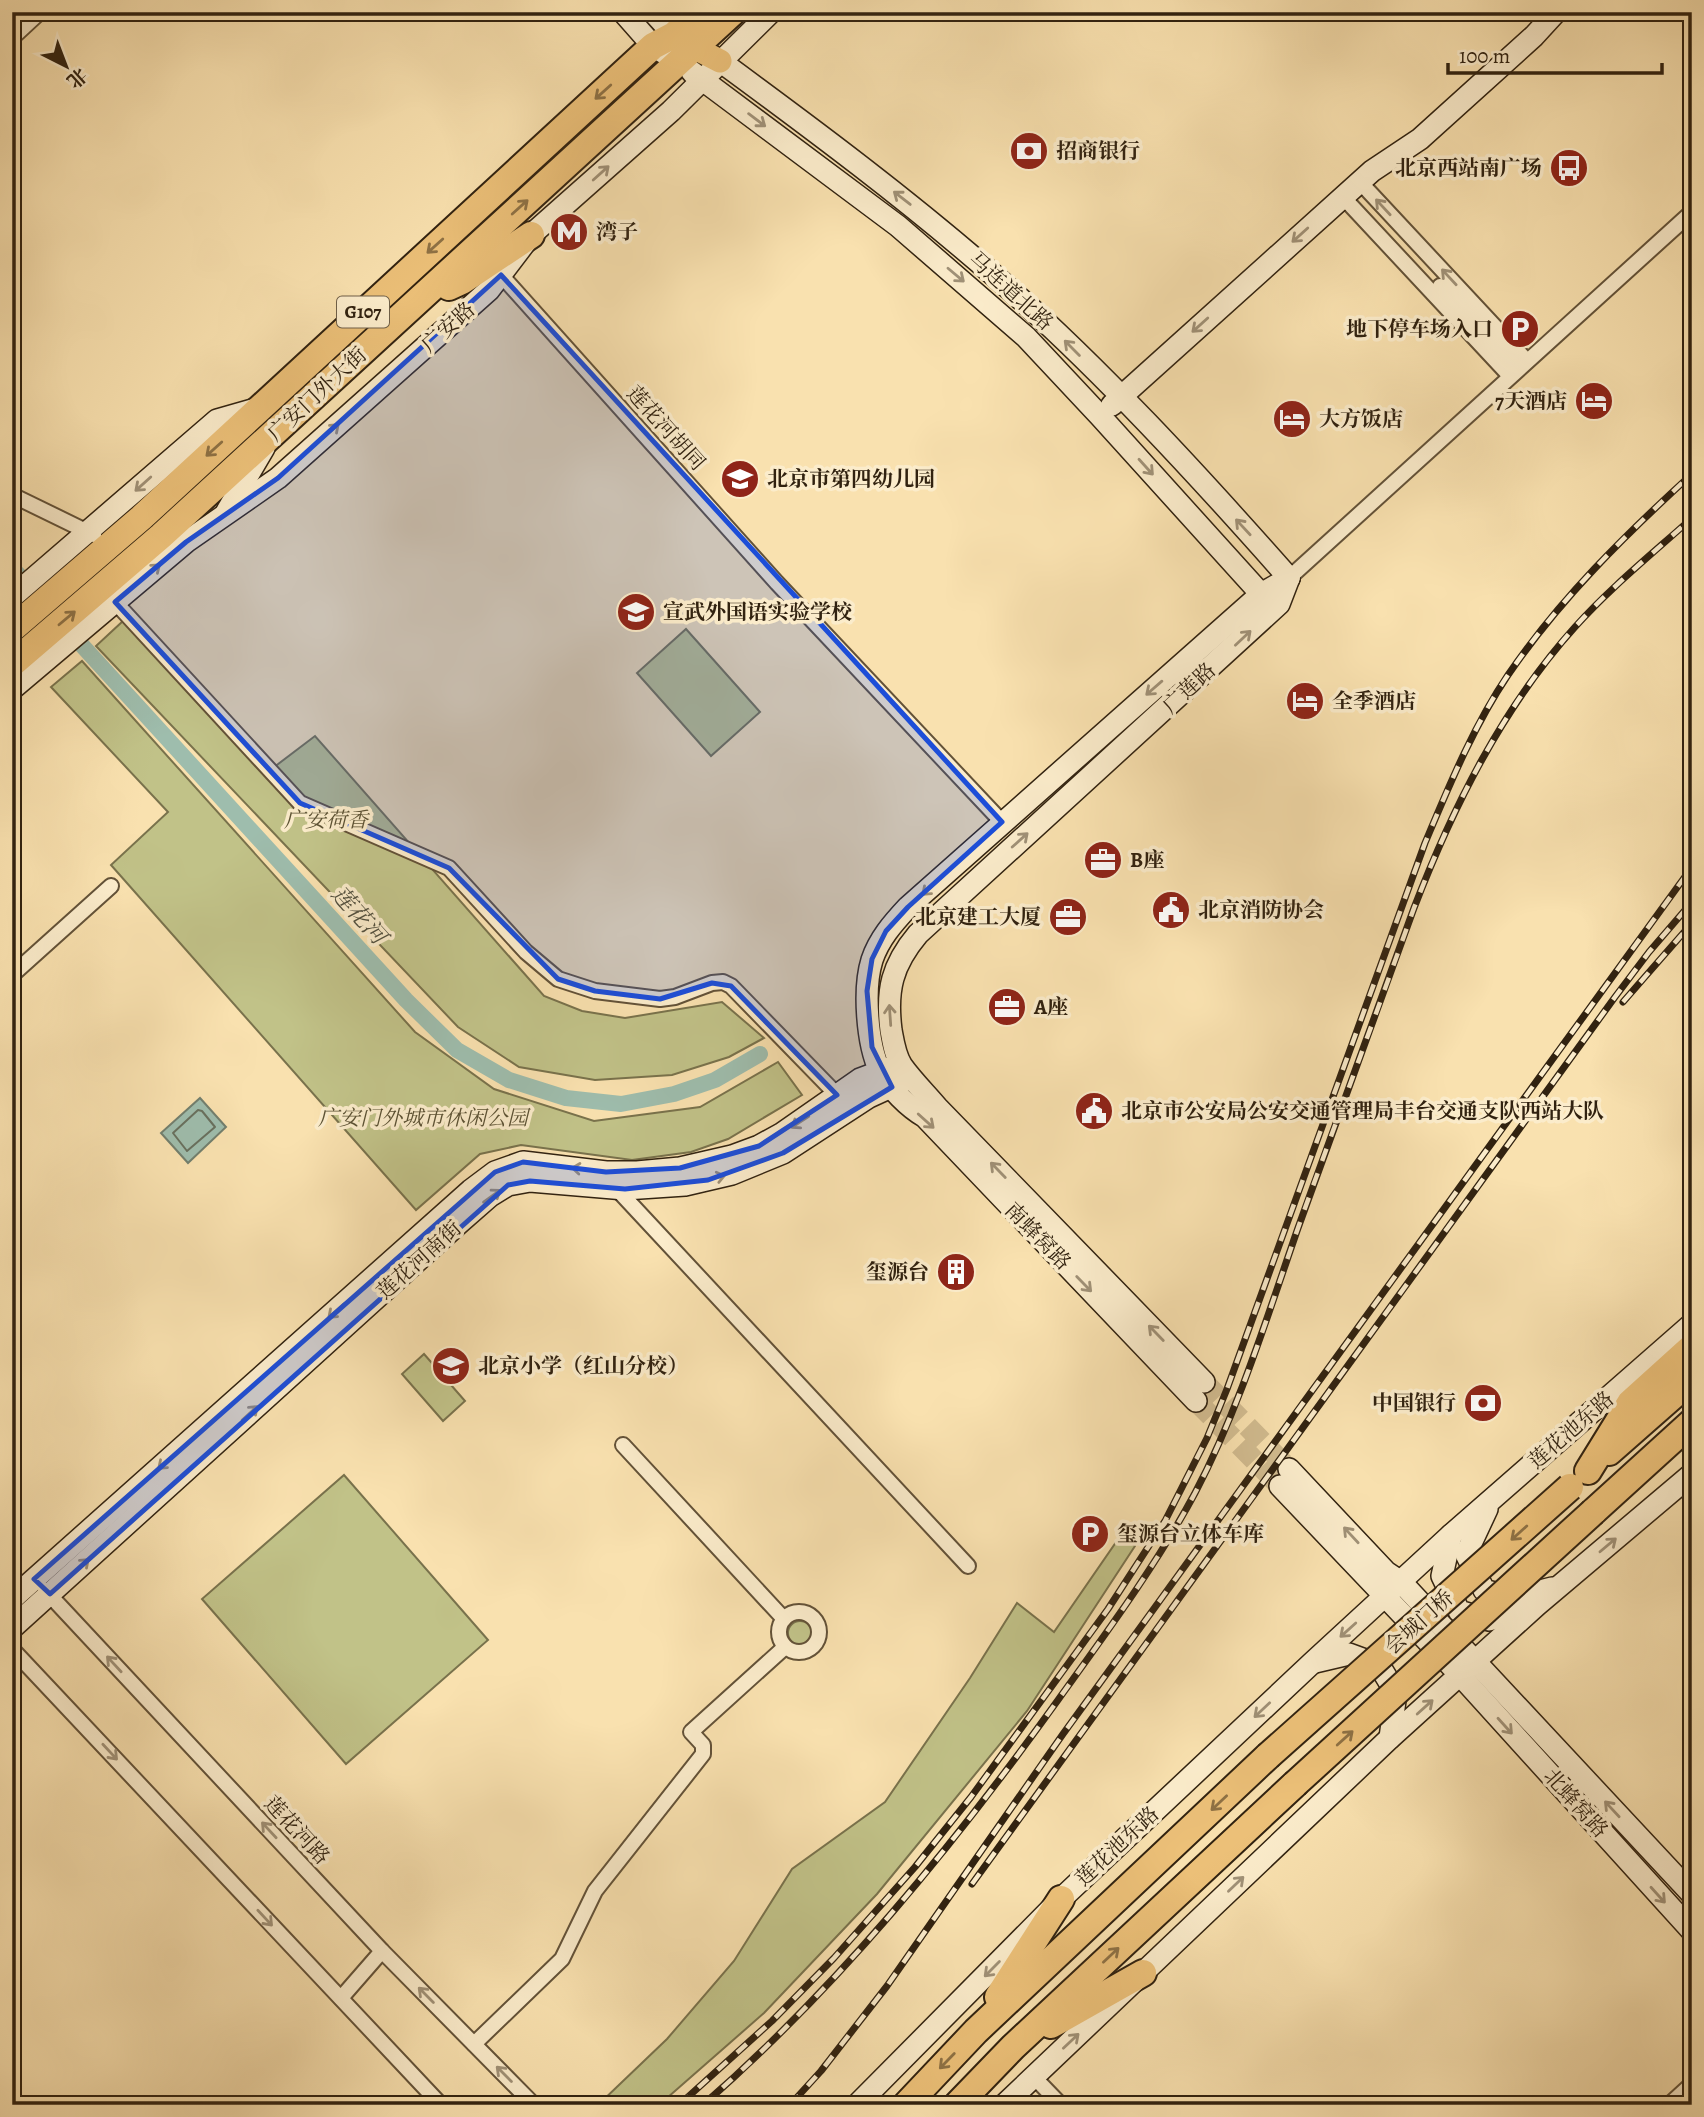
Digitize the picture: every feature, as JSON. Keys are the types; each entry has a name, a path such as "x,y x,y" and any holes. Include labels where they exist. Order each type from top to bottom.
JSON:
{"highway":[{"name":"G107","path":"675,47 699,12"},
{"name":"G107","path":"675,47 733,12"},
{"name":"广安门外大街","path":"12,664 49,645 102,605 174,539 272,435 415,303 675,47"},
{"name":"广安门外大街","path":"16,615 99,539 259,408 675,47"},
{"path":"415,303 462,281 531,235"},
{"path":"1579,1479 1630,1403 1692,1347"},
{"name":"莲花池东路","path":"1579,1479 1692,1378"},
{"path":"1602,1503 1692,1422"},
{"path":"1602,1503 1672,1462 1692,1446"},
{"name":"会城门桥","path":"1268,1756 1579,1479"},
{"name":"会城门桥","path":"1013,2046 1602,1503"},
{"name":"莲花池东路","path":"906,2105 976,2031 1268,1756"},
{"path":"976,2031 1061,1899"},
{"path":"957,2105 1013,2046 1143,1973"}],"main road":[{"name":"马连道北路","path":"675,47 720,61"}],"street":[{"path":"12,38 40,12"},
{"path":"623,12 675,47"},
{"path":"653,12 675,47"},
{"name":"广安路","path":"174,539 225,515 278,478 489,290 531,235 671,111 771,12"},
{"path":"1100,416 1372,171 1420,139 1534,36 1556,12"},
{"name":"马连道北路","path":"675,47 702,79 898,226 1026,337 1261,594"},
{"name":"马连道北路","path":"720,61 927,218 1036,313 1121,397 1289,578"},
{"path":"1351,190 1518,369"},
{"path":"1351,190 1518,369"},
{"name":"广莲路","path":"896,1075 872,1047 867,991 872,959 886,931 908,907 1261,594 1289,578 1692,212"},
{"name":"莲花河胡同","path":"501,275 787,593 1002,822"},
{"path":"225,515 272,435"},
{"path":"12,495 99,539"},
{"name":"广莲路","path":"896,1075 889,1012 890,990 903,951 934,917 1137,736 1279,604 1289,578"},
{"path":"102,605 300,803 449,867 526,952 558,979 595,991 660,999 723,982 731,986 844,1102"},
{"name":"广安门外大街","path":"12,689 49,645"},
{"path":"12,975 111,886"},
{"name":"莲花河南街","path":"12,1628 490,1196 508,1185 530,1181 616,1188 685,1185 732,1174 783,1153 844,1102 860,1079 896,1075"},
{"name":"南蜂窝路","path":"896,1075 914,1110 1200,1392"},
{"name":"莲花河南街","path":"12,1599 461,1199 495,1172 523,1163 606,1172 636,1172 706,1163 759,1146 807,1118 844,1102"},
{"path":"616,1188 968,1566"},
{"path":"1660,1352 1665,1333 1692,1308"},
{"name":"莲花池东路","path":"857,2105 1061,1899 1312,1663 1451,1535 1692,1324"},
{"path":"623,1445 784,1619"},
{"path":"1284,1477 1386,1572 1401,1582 1467,1668 1385,1596 1284,1477"},
{"path":"1004,2105 1390,1738 1537,1605 1689,1481"},
{"path":"1490,1501 1466,1554 1483,1590 1513,1598 1560,1586"},
{"path":"1451,1535 1442,1576 1459,1611 1489,1619 1537,1605"},
{"name":"莲花河路","path":"34,1579 382,1951 534,2105"},
{"path":"803,1612 814,1619 819,1632 815,1645 804,1652 790,1651 785,1647 779,1636 780,1624 784,1619 803,1612"},
{"path":"474,2044 562,1959 595,1891 703,1754 703,1745 691,1732 785,1647"},
{"path":"12,1649 441,2105"},
{"path":"1312,1663 1349,1654 1379,1665 1396,1693 1390,1738"},
{"name":"北蜂窝路","path":"1467,1668 1692,1894"},
{"name":"北蜂窝路","path":"1467,1668 1692,1931"},
{"path":"341,1998 382,1951"},
{"path":"1033,2076 1061,2105"},
{"path":"1669,2105 1692,2084"}],"highlighted area":[{"path":"501,275 1002,822 908,907 886,931 872,959 867,991 872,1047 892,1087 783,1153 708,1180 625,1189 530,1181 508,1185 50,1594 34,1579 495,1172 523,1162 606,1172 680,1168 759,1146 837,1095 731,986 712,983 660,999 595,991 558,979 449,868 300,803 115,602 186,542 278,478"}],"green space":[{"name":"广安荷香","path":"123,621 265,774 315,736 544,996 582,1011 625,1018 722,1002 764,1038 729,1057 672,1075 595,1080 519,1067 458,1027 96,646"},
{"path":"686,629 760,712 711,756 637,673"},
{"name":"广安门外城市休闲公园","path":"82,661 415,1032 494,1089 594,1121 700,1107 778,1062 802,1095 728,1139 691,1152 632,1160 521,1145 480,1154 416,1210 111,865 168,812 51,687"},
{"path":"424,1354 465,1401 443,1421 402,1374"},
{"path":"344,1475 488,1640 346,1764 202,1599"},
{"path":"1121,1535 1135,1546 1027,1711 877,1894 764,2013 659,2105 598,2105 667,2039 734,1961 792,1869 885,1802 970,1678 1017,1603 1054,1632"},
{"path":"800,1621 809,1624 812,1633 809,1642 800,1645 791,1642 788,1633 791,1624"}],"water":[{"path":"200,1098 226,1127 188,1163 161,1133"}],"waterway":[{"name":"莲花河","path":"12,568 35,592"},
{"name":"莲花河","path":"68,630 406,1000 457,1050 509,1080 566,1098 621,1104 674,1094 715,1080 760,1054"}],"tunnel":[{"path":"1204,1382 1289,1469"},
{"path":"1196,1401 1280,1486"}],"railway":[{"path":"679,2105 772,2021 834,1958 915,1867 971,1797 1108,1609 1165,1521 1207,1438 1227,1389 1425,843 1473,736 1508,675 1549,620 1618,545 1692,474"},
{"path":"703,2105 801,2012 892,1913 935,1861 1058,1700 1164,1547 1211,1461 1239,1396 1414,908 1463,796 1502,725 1549,658 1602,599 1692,518"},
{"path":"790,2105 821,2071 887,1986 1063,1734 1692,867"},
{"path":"972,1884 1615,997 1692,902"},
{"path":"1623,1002 1692,923"}],"place":[{"name":"招商银行","path":"1029,151"},
{"name":"北京西站南广场","path":"1569,168"},
{"name":"湾子","path":"569,232"},
{"name":"地下停车场入口","path":"1520,329"},
{"name":"7天酒店","path":"1594,401"},
{"name":"大方饭店","path":"1292,419"},
{"name":"北京市第四幼儿园","path":"740,479"},
{"name":"宣武外国语实验学校","path":"636,612"},
{"name":"全季酒店","path":"1305,701"},
{"name":"B座","path":"1103,860"},
{"name":"北京消防协会","path":"1171,910"},
{"name":"北京建工大厦","path":"1068,917"},
{"name":"A座","path":"1007,1007"},
{"name":"北京市公安局公安交通管理局丰台交通支队西站大队","path":"1094,1111"},
{"name":"玺源台","path":"956,1272"},
{"name":"北京小学（红山分校）","path":"451,1366"},
{"name":"中国银行","path":"1483,1403"},
{"name":"玺源台立体车库","path":"1090,1534"}]}
